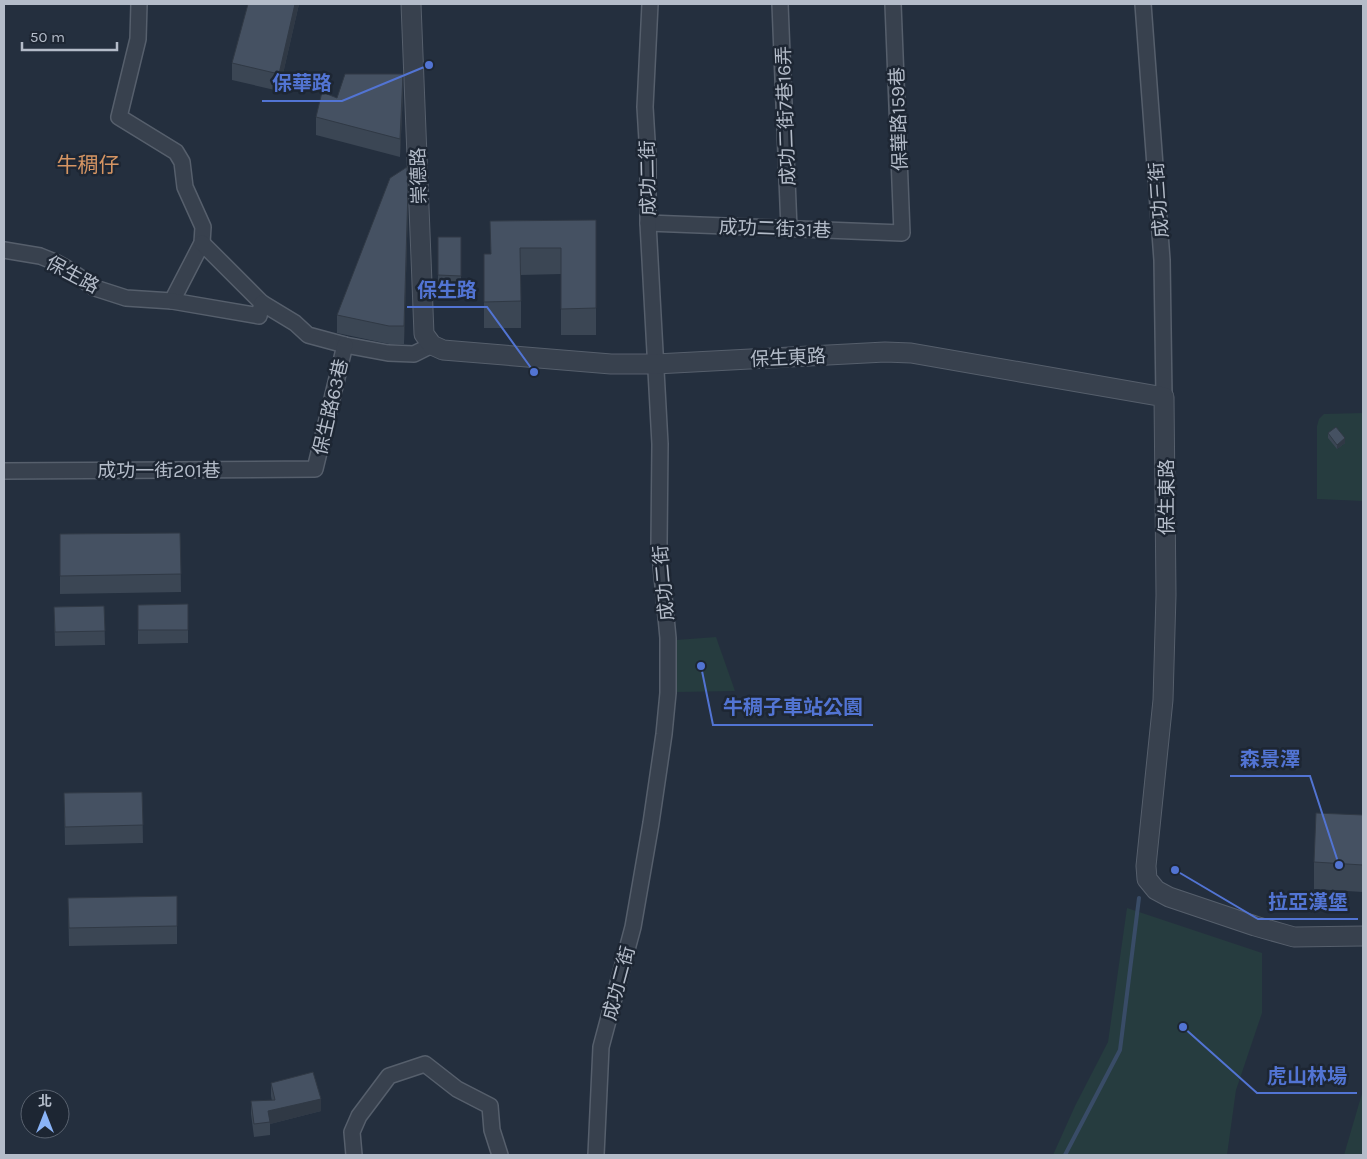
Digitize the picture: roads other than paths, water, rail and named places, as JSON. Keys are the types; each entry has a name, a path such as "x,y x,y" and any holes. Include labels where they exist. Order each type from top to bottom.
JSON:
{"street":[{"path":"139,4 138,39 120,117 176,152 182,162 185,187 203,227 202,243 172,301"},
{"name":"崇德路","path":"411,4 424,334 432,345"},
{"name":"成功二街","path":"596,1155 601,1047 633,928 653,813 668,693 668,638 659,544 660,444 648,223 648,157 645,107 650,4"},
{"name":"成功二街7巷16弄","path":"780,4 789,229"},
{"name":"保華路159巷","path":"894,4 902,234"},
{"name":"成功三街","path":"1143,4 1162,260 1164,398"},
{"name":"成功二街31巷","path":"648,223 902,234"},
{"path":"202,243 262,303 295,323 308,335 345,345 388,354 414,354 432,345 443,350 611,364 656,364"},
{"name":"保生路","path":"4,250 40,256 66,268 95,288 126,298 172,301 259,316 262,303"},
{"name":"保生路63巷","path":"315,469 345,345"},
{"name":"保生東路","path":"656,364 885,352 911,353 1164,398 1166,595 1163,700 1146,866 1147,879 1156,890 1169,897 1254,926 1294,937 1363,936"},
{"name":"成功一街201巷","path":"4,470 315,469"},
{"path":"354,1155 352,1132 359,1116 389,1076 425,1064 457,1089 490,1106 492,1130 500,1155"}],"waterway":[{"path":"1065,1155 1120,1050 1139,898"}],"place":[{"name":"保華路","path":"429,65"},
{"name":"保生路","path":"534,372"},
{"name":"牛稠子車站公園","path":"701,666"},
{"name":"森景澤","path":"1339,865"},
{"name":"拉亞漢堡","path":"1175,870"},
{"name":"虎山林場","path":"1183,1027"}],"district":[{"name":"牛稠仔","path":"88,165"}]}
